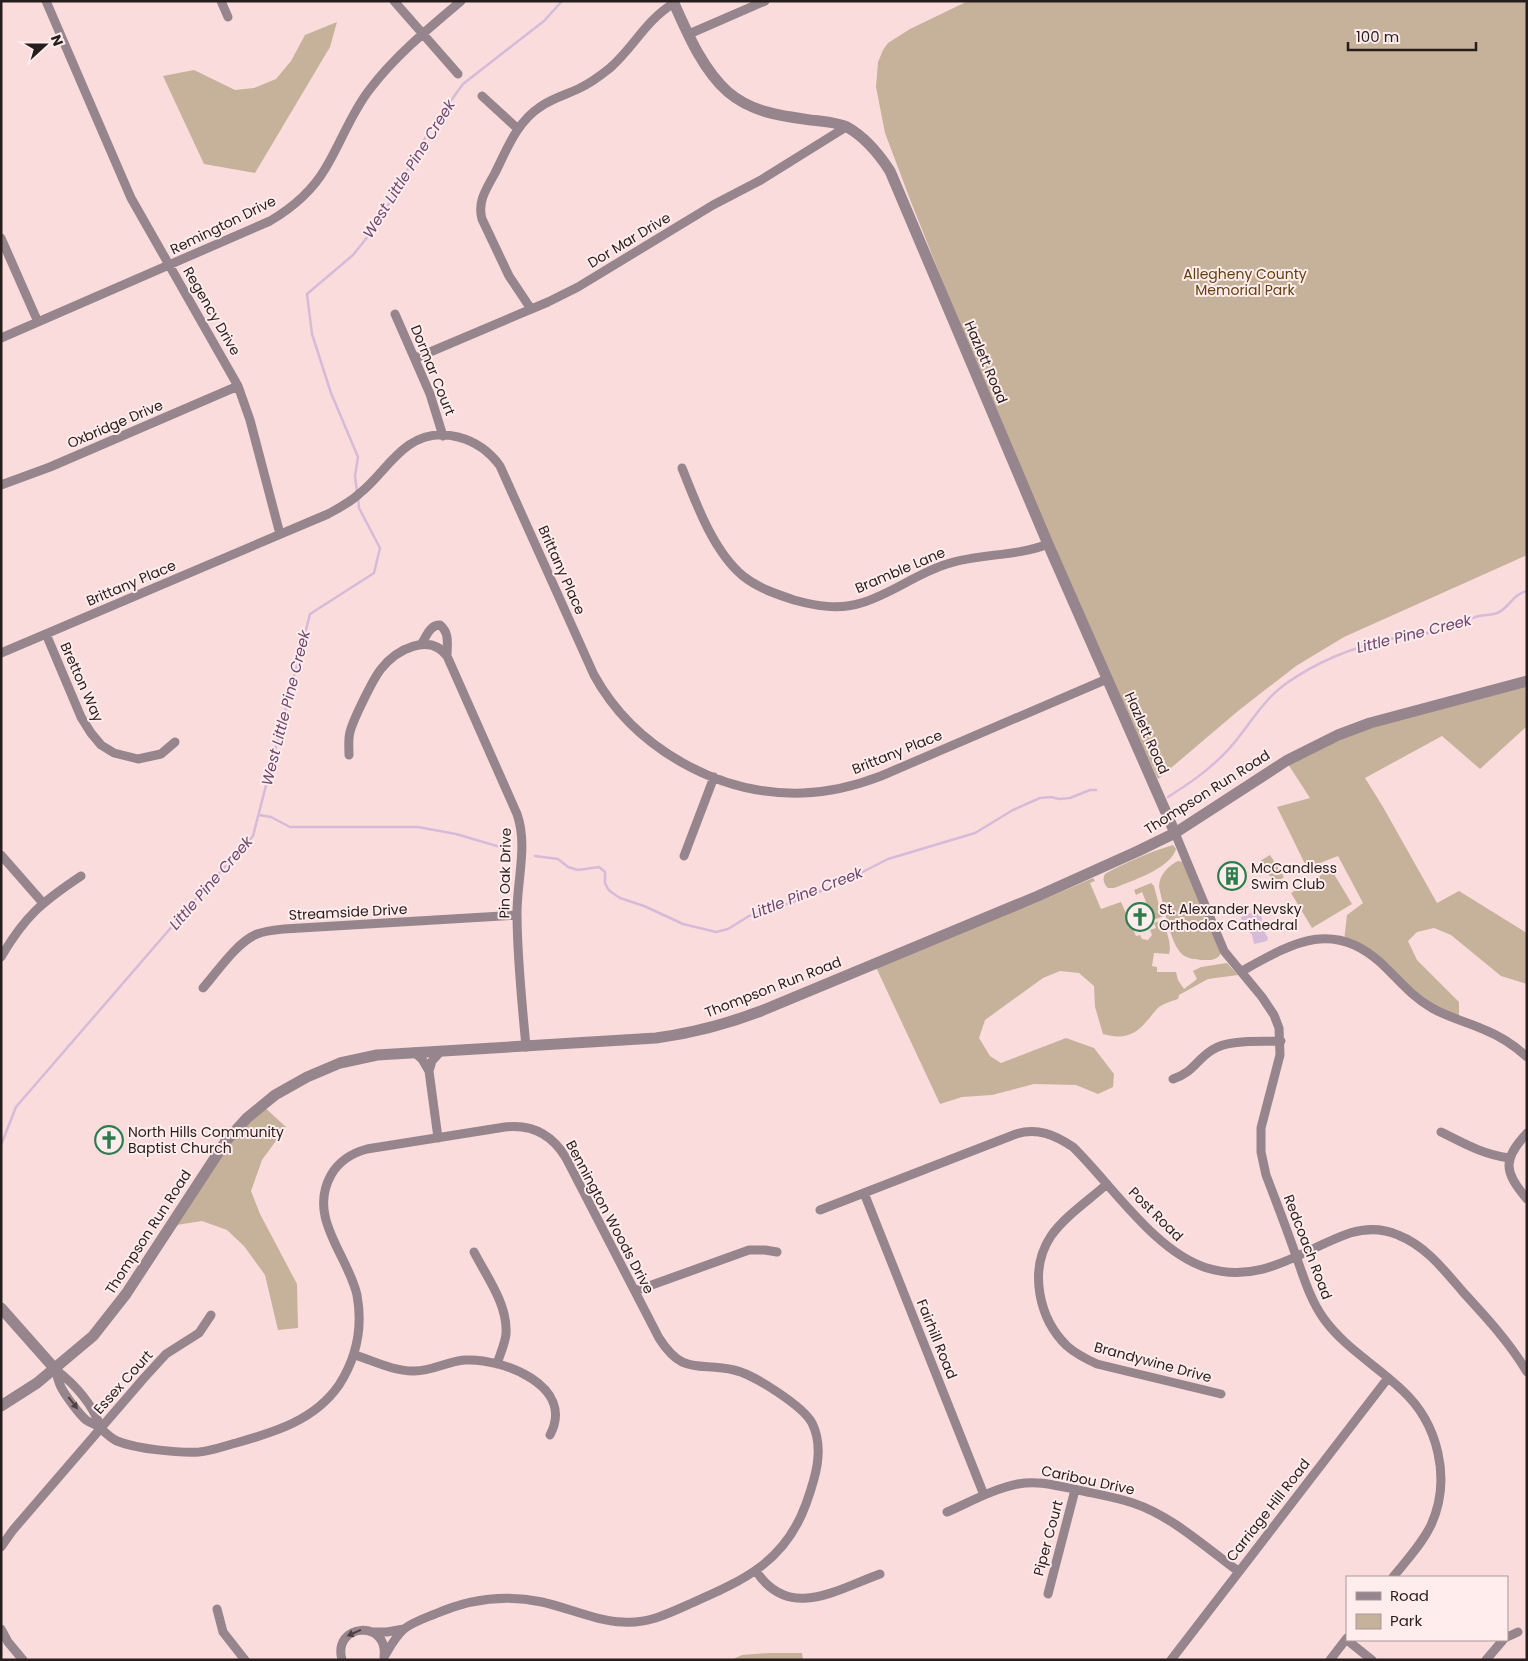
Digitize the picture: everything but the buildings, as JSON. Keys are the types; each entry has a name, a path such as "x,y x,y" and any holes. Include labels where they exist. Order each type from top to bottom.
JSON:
{"street":[{"name":"Regency Drive","path":"46,1 131,198 238,386 250,420 280,534"},
{"path":"221,1 228,17"},
{"path":"394,1 458,74"},
{"name":"Remington Drive","path":"1,338 270,221 301,198 325,170 355,112 388,68 422,34 461,1"},
{"path":"689,34 764,1"},
{"path":"531,309 505,268 480,213 482,198 518,129 525,120 539,108 580,88 608,69 620,58 654,17 673,2"},
{"name":"Hazlett Road","path":"673,2 710,71 728,92 746,105 768,112 828,122 846,127 861,138 890,171 976,377 1175,833"},
{"path":"482,96 518,129"},
{"name":"Dor Mar Drive","path":"416,358 578,287 713,205 761,180 846,127"},
{"path":"1,238 38,322"},
{"name":"Dormar Court","path":"395,314 416,358 443,436"},
{"name":"Oxbridge Drive","path":"1,486 50,467 238,386"},
{"name":"Brittany Place","path":"1,653 328,514 357,496 408,446 421,439 443,436 463,438 475,442 487,450 500,466 594,675 612,704 637,730 660,748 693,769 714,777 744,786 785,793 811,793 845,788 881,776 1107,679"},
{"name":"Bramble Lane","path":"682,468 719,548 735,569 751,582 764,589 813,605 833,607 859,604 882,596 949,563 971,558 1029,552 1048,544"},
{"name":"Pin Oak Drive","path":"349,755 350,731 377,675 384,665 394,657 422,643 430,629 440,625 447,635 447,656 521,826 522,844 517,915 526,1047"},
{"name":"Bretton Way","path":"46,634 81,717 101,745 114,753 138,759 161,754 175,742"},
{"path":"422,643 437,646 447,656"},
{"name":"Thompson Run Road","path":"1,1406 77,1351 102,1325 126,1294 226,1141 262,1104 299,1081 340,1064 376,1055 656,1038 690,1033 724,1024 770,1007 1038,896 1175,833 1280,765 1338,734 1370,723 1527,681"},
{"path":"684,856 714,777"},
{"name":"Redcoach Road","path":"1175,833 1224,951 1271,1009 1277,1021 1281,1041 1279,1063 1261,1128 1261,1152 1266,1175 1312,1299 1324,1319 1343,1341 1411,1399 1425,1418 1435,1443 1440,1471 1438,1500 1431,1524 1423,1539 1394,1576"},
{"path":"1,855 43,903"},
{"path":"1,957 25,921 43,903 81,876"},
{"name":"Streamside Drive","path":"203,988 240,946 253,936 264,932 284,929 517,915"},
{"path":"1242,971 1281,950 1304,942 1322,938 1339,939 1372,956 1424,1004 1445,1015 1493,1033 1527,1057"},
{"path":"1172,1079 1185,1075 1211,1050 1217,1047 1228,1044 1281,1041"},
{"path":"429,1071 432,1061 441,1051"},
{"path":"414,1052 422,1059 429,1071 438,1138"},
{"name":"Bennington Woods Drive","path":"54,1369 61,1388 85,1419 101,1428 107,1435 117,1441 176,1451 204,1451 247,1440 290,1425 318,1408 337,1388 355,1355 359,1331 358,1303 351,1277 325,1220 324,1203 327,1184 339,1165 354,1153 374,1148 520,1126 534,1129 549,1136 561,1149 566,1158 659,1338 676,1358 690,1366 731,1370 748,1376 798,1407 808,1417 814,1428 818,1446 818,1461 800,1520 786,1541 756,1571 683,1607 655,1618 639,1622 616,1622 542,1602 501,1598 460,1604 429,1616 405,1629 392,1643 384,1658"},
{"name":"Post Road","path":"820,1210 1008,1136 1032,1130 1055,1136 1073,1147 1166,1245 1197,1265 1235,1273 1266,1269 1361,1230 1386,1230 1407,1239 1432,1257 1458,1285 1496,1329 1527,1372"},
{"path":"1441,1132 1476,1150 1509,1158"},
{"path":"1527,1133 1509,1158 1513,1179 1527,1199"},
{"name":"Brandywine Drive","path":"1107,1184 1055,1231 1047,1243 1040,1264 1038,1281 1040,1295 1051,1324 1067,1346 1097,1364 1221,1394"},
{"name":"Fairhill Road","path":"864,1193 984,1495"},
{"path":"635,1291 750,1250 777,1252"},
{"path":"474,1252 500,1302 505,1320 505,1339 497,1364"},
{"path":"1,1308 54,1369"},
{"name":"Essex Court","path":"101,1428 162,1358 199,1333 211,1315"},
{"path":"355,1355 388,1367 409,1371 426,1370 466,1360 497,1364 532,1378 547,1392 554,1404 556,1413 554,1428 550,1435"},
{"name":"Carriage Hill Road","path":"1171,1660 1388,1378"},
{"path":"1,1547 13,1530 101,1428"},
{"name":"Caribou Drive","path":"947,1512 984,1495 1016,1484 1044,1482 1126,1500 1152,1511 1169,1521 1238,1571"},
{"name":"Piper Court","path":"1048,1594 1075,1490"},
{"path":"756,1571 765,1584 773,1591 797,1599 815,1598 880,1574"},
{"path":"217,1609 223,1632 245,1660"},
{"path":"1,1629 8,1642 23,1660"},
{"name":"Bennington Woods Drive","path":"333,1660 345,1638 353,1632 362,1630 387,1632 405,1629"},
{"name":"Bennington Woods Drive","path":"372,1632 382,1642 385,1649 384,1658"},
{"path":"1508,1637 1518,1632"},
{"path":"1330,1660 1346,1640"},
{"path":"1349,1641 1372,1660"},
{"path":"1486,1660 1502,1641"},
{"path":"342,1645 342,1660"}],"green space":[{"name":"Allegheny County Memorial Park","path":"968,1 1527,1 1527,555 1344,637 1296,666 1238,711 1158,779 982,380 885,133 876,87 878,62 883,50 888,43 910,29"},
{"path":"337,22 330,47 255,173 204,164 163,76 194,70 235,90 254,88 276,79 291,61 305,35"},
{"path":"1527,681 1527,726 1480,769 1442,736 1365,778 1437,903 1459,891 1527,933 1527,984 1501,976 1451,935 1434,928 1417,932 1408,941 1417,960 1459,1002 1459,1020 1445,1015 1381,963 1344,941 1347,915 1363,903 1338,856 1307,868 1277,807 1310,798 1286,761 1338,735"},
{"path":"1173,845 1176,849 1172,856 1158,868 1140,878 1114,888 1108,888 1105,885 1105,874 1121,865"},
{"path":"1270,855 1284,877 1275,884 1260,861"},
{"path":"1178,861 1184,862 1220,953 1214,959 1192,959 1183,955 1174,942 1165,913 1159,883 1165,871"},
{"path":"1331,869 1352,904 1312,928 1291,893"},
{"path":"1093,878 1095,881 1090,883 1101,909 1121,902 1136,936 1140,935 1142,939 1148,940 1152,935 1150,930 1156,928 1154,923 1162,920 1170,950 1169,954 1154,953 1152,966 1157,967 1157,972 1176,972 1178,980 1184,989 1197,979 1193,971 1201,967 1227,963 1238,975 1208,979 1179,995 1178,999 1159,1007 1137,1031 1126,1036 1103,1034 1095,1007 1094,986 1079,973 1060,971 1043,978 985,1020 979,1038 990,1056 1001,1063 1066,1038 1094,1048 1114,1074 1113,1087 1098,1094 1076,1085 1034,1084 992,1095 962,1097 940,1104 874,963 1040,901"},
{"path":"1151,883 1154,886 1162,917 1152,920 1151,916 1148,917 1145,908 1148,907 1142,892 1136,895 1134,890"},
{"path":"262,1105 286,1127 262,1160 251,1191 260,1214 297,1284 298,1328 278,1330 265,1275 244,1246 227,1230 202,1221 170,1226 194,1190"},
{"path":"802,1653 803,1660 731,1660 742,1655"}],"shaded area":[{"path":"1260,909 1264,931 1268,938 1267,941 1254,944 1252,935 1242,922 1241,917"}],"waterway":[{"name":"West Little Pine Creek","path":"357,492 355,476 358,457 331,393 312,334 307,294 353,255 377,225 429,131 463,84 544,21 562,1"},
{"name":"Little Pine Creek","path":"1,1145 16,1107 194,901 253,836 310,614 374,573 380,548 359,508 358,498"},
{"name":"Little Pine Creek","path":"1168,797 1192,781 1227,751 1275,692 1309,669 1335,656 1363,646 1391,639 1425,634 1473,618 1494,614 1503,610 1517,595 1527,591"},
{"name":"Little Pine Creek","path":"535,856 558,859 568,867 578,870 599,867 605,872 605,883 608,889 620,898 644,906 683,924 716,932 728,929 749,916 790,903 841,883 888,859 975,833 1013,810 1040,798 1070,798 1090,790 1096,790"},
{"name":"Little Pine Creek","path":"259,815 271,817 290,827 418,827 456,834 507,849"}],"place":[{"name":"McCandless Swim Club","path":"1232,876"},
{"name":"St. Alexander Nevsky Orthodox Cathedral","path":"1140,917"},
{"name":"North Hills Community Baptist Church","path":"109,1140"}]}
